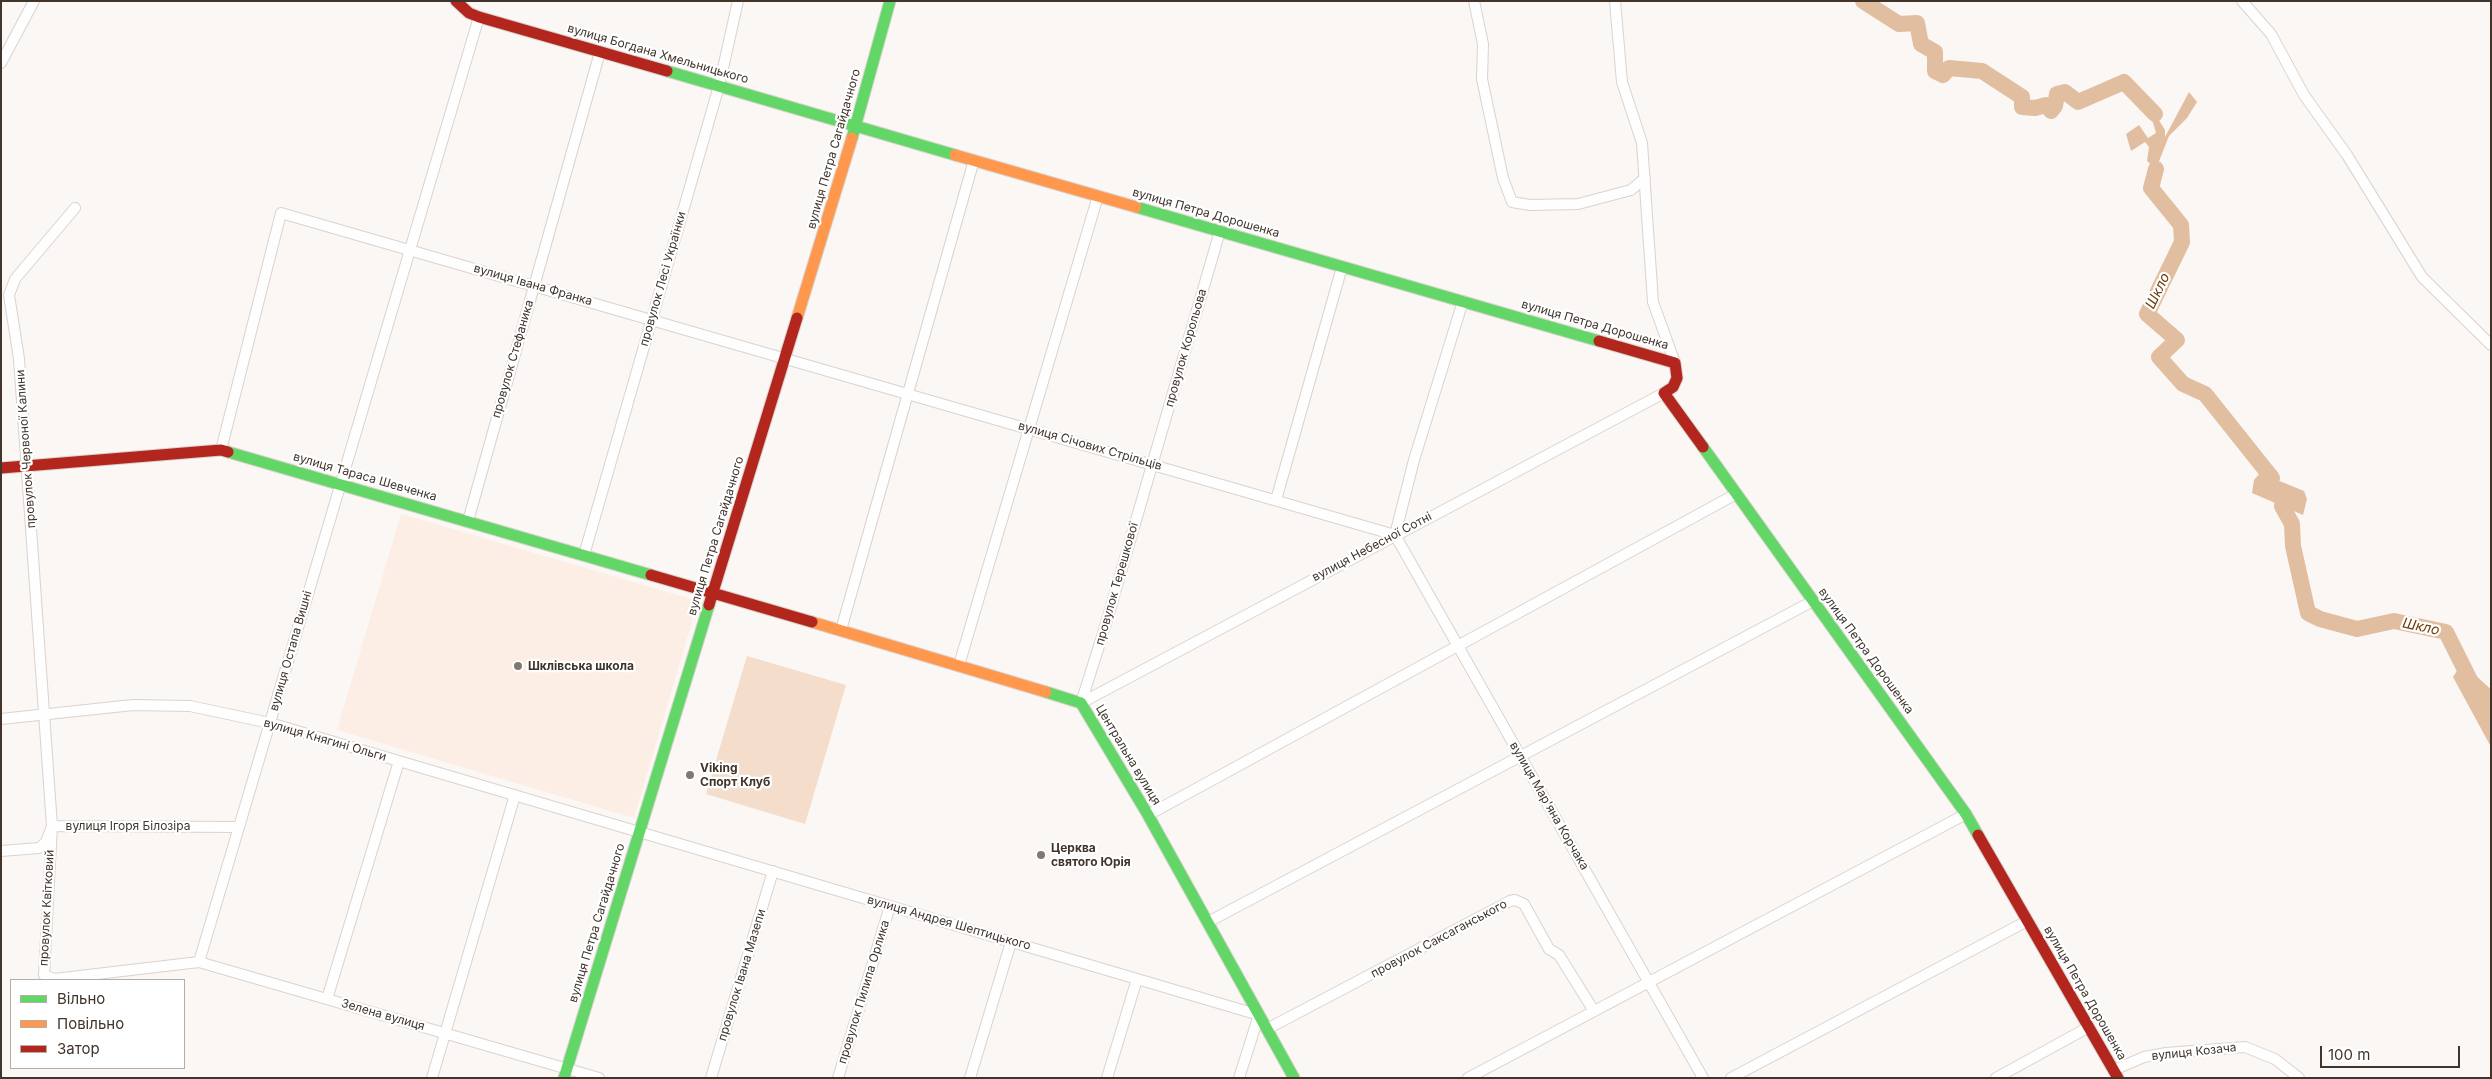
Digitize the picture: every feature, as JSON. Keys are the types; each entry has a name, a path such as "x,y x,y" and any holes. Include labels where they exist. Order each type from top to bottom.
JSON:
{"street":[{"path":"1,63 34,1"},
{"name":"вулиця Богдана Хмельницького","path":"456,1 469,14 856,126"},
{"name":"провулок Лесі Українки","path":"584,555 719,86 738,1"},
{"name":"вулиця Петра Сагайдачного","path":"566,1073 856,126 890,1"},
{"path":"1474,1 1483,44 1482,79 1503,178 1512,202 1530,205 1578,204 1631,190 1645,178"},
{"path":"1615,1 1622,82 1642,143 1653,302 1675,362"},
{"path":"2242,1 2272,34 2304,95 2347,155 2422,277 2491,345"},
{"name":"вулиця Остапа Вишні","path":"199,962 479,17"},
{"name":"провулок Стефаника","path":"468,522 600,52"},
{"name":"вулиця Петра Дорошенка","path":"856,126 1675,362 1677,378 1673,387 1664,393 1966,814 2116,1074"},
{"path":"841,630 974,160"},
{"path":"959,665 1098,196"},
{"name":"провулок Червоної Калини","path":"45,714 19,359 9,296 15,279 75,208"},
{"name":"вулиця Івана Франка","path":"221,450 281,213 785,358"},
{"name":"провулок Корольова","path":"1152,464 1220,231"},
{"path":"1276,500 1342,266"},
{"path":"1395,535 1414,460 1463,302"},
{"name":"вулиця Січових Стрільців","path":"785,358 1395,535"},
{"name":"вулиця Небесної Сотні","path":"1081,703 1664,393"},
{"name":"вулиця Тараса Шевченка","path":"1,468 221,450 713,592"},
{"name":"провулок Терешкової","path":"1081,703 1152,464"},
{"path":"1148,815 1736,494"},
{"name":"вулиця Мар'яна Корчака","path":"1395,535 1703,1078"},
{"name":"Центральна вулиця","path":"713,592 1081,703 1148,815 1294,1078"},
{"path":"1208,922 1813,601"},
{"name":"вулиця Княгині Ольги","path":"1,719 132,705 190,706 270,723 640,832"},
{"name":"провулок Квітковий","path":"45,714 52,826 44,975 54,979 199,962"},
{"path":"326,998 399,761"},
{"path":"432,1078 515,795"},
{"path":"1468,1078 1966,814"},
{"name":"вулиця Ігоря Білозіра","path":"1,851 38,848 46,842 52,826 239,827"},
{"name":"вулиця Андрея Шептицького","path":"640,832 1259,1015"},
{"name":"провулок Івана Мазепи","path":"711,1078 773,871"},
{"name":"провулок Саксаганського","path":"1267,1029 1515,900 1524,904 1549,949 1559,955 1594,1011"},
{"name":"провулок Пилипа Орлика","path":"838,1078 890,906"},
{"path":"1731,1078 2027,921"},
{"path":"970,1078 1011,942"},
{"name":"Зелена вулиця","path":"199,962 445,1033 566,1073 599,1078"},
{"path":"1107,1078 1136,979"},
{"path":"1239,1078 1259,1015"},
{"path":"1996,1078 2089,1027"},
{"name":"вулиця Козача","path":"2116,1074 2144,1058 2166,1053 2245,1047 2275,1059 2299,1078"}],"shaded area":[{"path":"2189,92 2197,102 2187,118 2169,136 2156,169 2147,161 2149,147 2145,142 2131,151 2126,134 2139,125 2148,138 2156,133 2151,116 2155,114 2165,130 2165,137"},
{"path":"2260,473 2304,491 2307,499 2303,515 2252,493 2254,480"},
{"name":"Шклівська школа","path":"401,514 698,601 634,818 337,730"},
{"path":"747,656 846,685 805,824 706,794"},
{"path":"2464,660 2486,691 2491,693 2491,747 2453,677"}],"waterway":[{"name":"Шкло","path":"1863,1 1899,24 1917,23 1921,44 1935,52 1935,71 1943,75 1949,68 1982,71 2022,97 2022,107 2035,108 2046,105 2051,111 2055,106 2057,94 2065,92 2078,102 2124,82 2155,114"},
{"name":"Шкло","path":"2156,169 2151,188 2181,225 2182,242 2147,314 2177,340 2159,357 2183,384 2205,394 2272,478"},
{"name":"Шкло","path":"2282,506 2292,524 2293,546 2308,613 2320,619 2357,629 2394,621 2446,632 2471,682 2491,700"}],"traffic: fast":[{"path":"852,138 890,1"},
{"path":"667,71 955,155"},
{"path":"1136,207 1599,341"},
{"path":"1703,447 1966,814 1978,835"},
{"path":"228,452 651,575"},
{"path":"564,1078 709,605"},
{"path":"1046,692 1081,703 1148,815 1294,1078"}],"traffic: slow":[{"path":"797,318 852,138"},
{"path":"955,155 1136,207"},
{"path":"812,622 1046,692"}],"traffic: jam":[{"path":"456,1 469,13 479,17 667,71"},
{"path":"709,605 797,318"},
{"path":"1599,341 1675,363 1677,378 1673,387 1664,393 1703,447"},
{"path":"1,468 221,450 228,452"},
{"path":"651,575 812,622"},
{"path":"1978,835 2118,1078"}],"place":[{"name":"Шклівська школа","path":"518,666"},
{"name":"Viking Спорт Клуб","path":"690,775"},
{"name":"Церква святого Юрія","path":"1041,855"}]}
